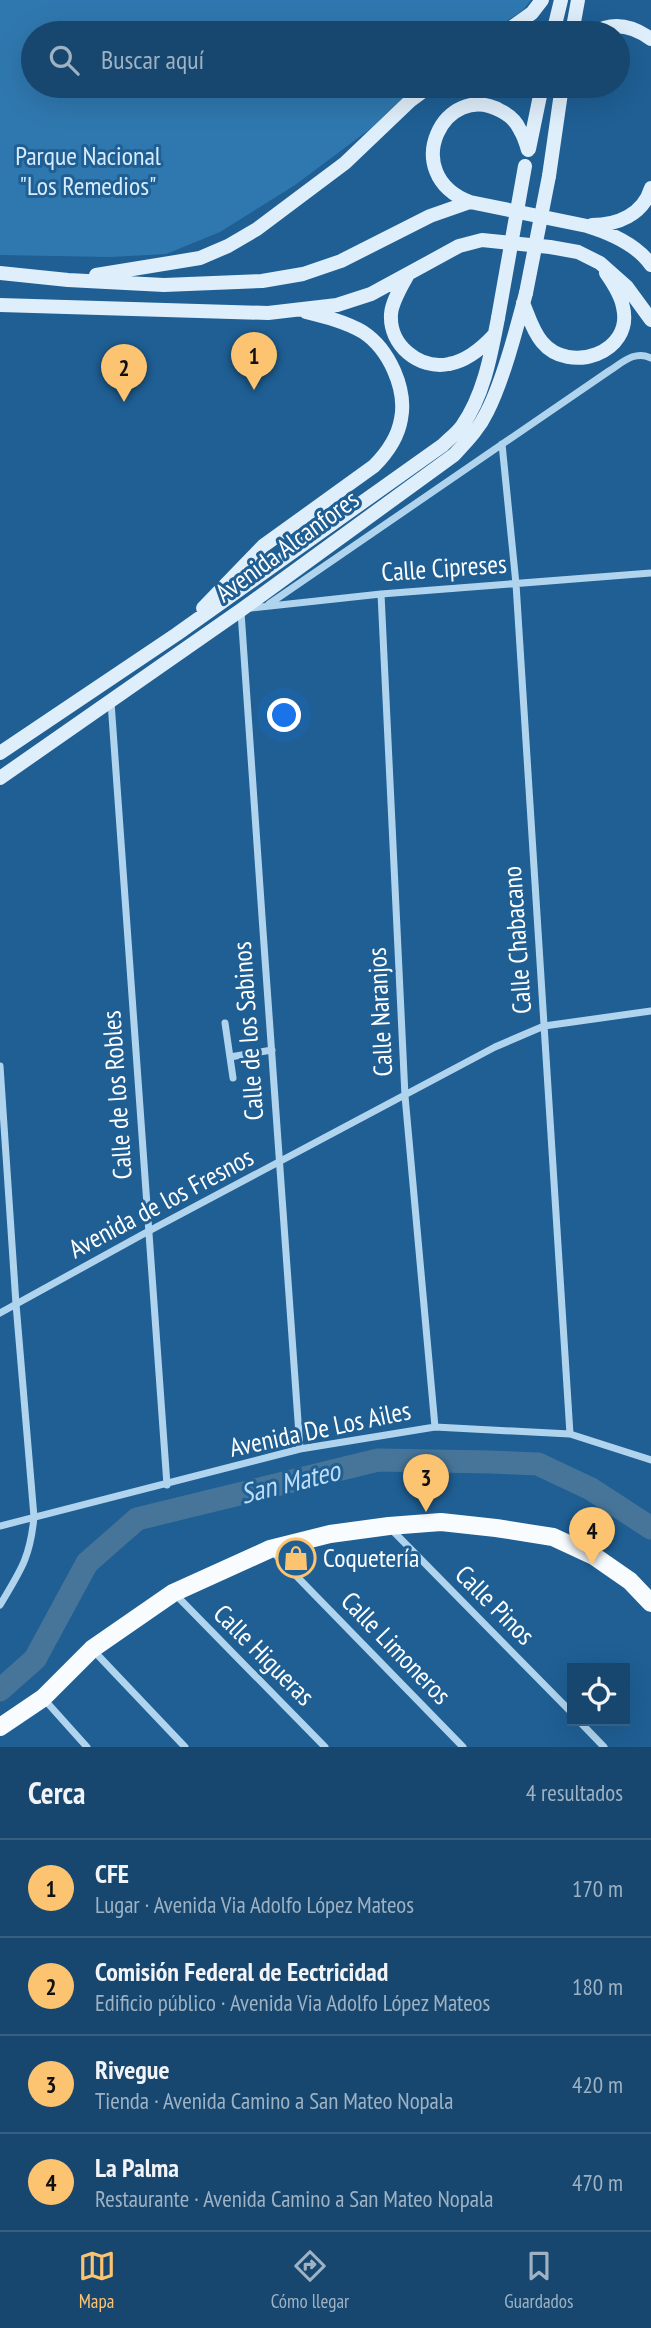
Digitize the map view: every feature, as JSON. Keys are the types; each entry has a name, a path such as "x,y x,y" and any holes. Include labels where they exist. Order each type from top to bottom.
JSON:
{"main road":[{"path":"521,21 532,13 542,0"},
{"path":"556,21 561,0"},
{"path":"575,21 579,0"},
{"path":"630,28 651,38"},
{"path":"68,280 200,258 228,246 257,229 345,163 414,98"},
{"name":"Avenida Alcanfores","path":"0,753 177,634 443,445 461,427 475,404 486,372 539,98"},
{"name":"Avenida Alcanfores","path":"0,778 241,610 454,455 474,434 488,411 524,298 549,176 560,98"},
{"path":"528,150 520,128 509,116 495,107 481,104 467,106 452,114 439,128 432,145 433,162 441,182 458,197 605,232 650,262"},
{"path":"587,226 619,222 641,206 651,188"},
{"path":"0,273 164,285 262,281 303,274 341,261 430,216 470,202"},
{"path":"0,305 268,313 337,305 354,300 459,246 482,240 578,252 600,263 627,287 651,320"},
{"path":"524,298 542,342 555,353 574,358 593,357 608,350 618,338 624,321 624,307 600,263"},
{"path":"409,273 391,313 399,344 410,355 432,364 451,364 464,359 486,344 495,334"},
{"path":"177,634 263,545 374,466 386,454 401,422 399,385 393,369 378,346 365,333 342,322 298,310"},
{"path":"0,1727 43,1698 92,1649 173,1593 270,1549 330,1534 441,1522 553,1538 594,1556 630,1581 651,1604"}],"street":[{"name":"Avenida Alcanfores","path":"268,604 633,356 646,355 651,358"},
{"name":"Calle Chabacano","path":"502,444 516,584 570,1434"},
{"name":"Calle Cipreses","path":"241,610 268,604 651,573"},
{"name":"Calle Naranjos","path":"381,594 405,1096 435,1427"},
{"name":"Calle de los Sabinos","path":"241,610 272,1050 277,1164 300,1449"},
{"name":"Calle de los Robles","path":"111,702 167,1485"},
{"name":"Avenida de los Fresnos","path":"0,1312 495,1048 544,1026 651,1012"},
{"path":"225,1023 233,1077"},
{"path":"230,1057 272,1050"},
{"path":"0,1066 34,1517 32,1544 25,1564 0,1605"},
{"name":"Avenida De Los Ailes","path":"0,1527 300,1449 435,1427 570,1434 651,1460"},
{"name":"Calle Pinos","path":"388,1526 567,1708"},
{"name":"Calle Limoneros","path":"270,1549 463,1747"},
{"name":"Calle Higueras","path":"173,1593 325,1747"},
{"path":"92,1649 186,1747"},
{"path":"43,1698 88,1747"},
{"path":"584,1726 604,1747"}],"green space":[{"name":"Parque Nacional \"Los Remedios\"","path":"0,0 531,0 523,10 507,21 21,21 21,98 403,98 370,129 295,185 220,232 166,254 111,257 0,255"}],"waterway":[{"name":"San Mateo","path":"0,1690 35,1659 87,1563 137,1519 378,1460 538,1464 591,1489 651,1528"}],"place":[{"name":"CFE","path":"254,390"},
{"name":"Comisión Federal de Eectricidad","path":"124,402"},
{"name":"Rivegue","path":"426,1512"},
{"name":"Coquetería","path":"296,1558"},
{"name":"La Palma","path":"592,1565"}]}
